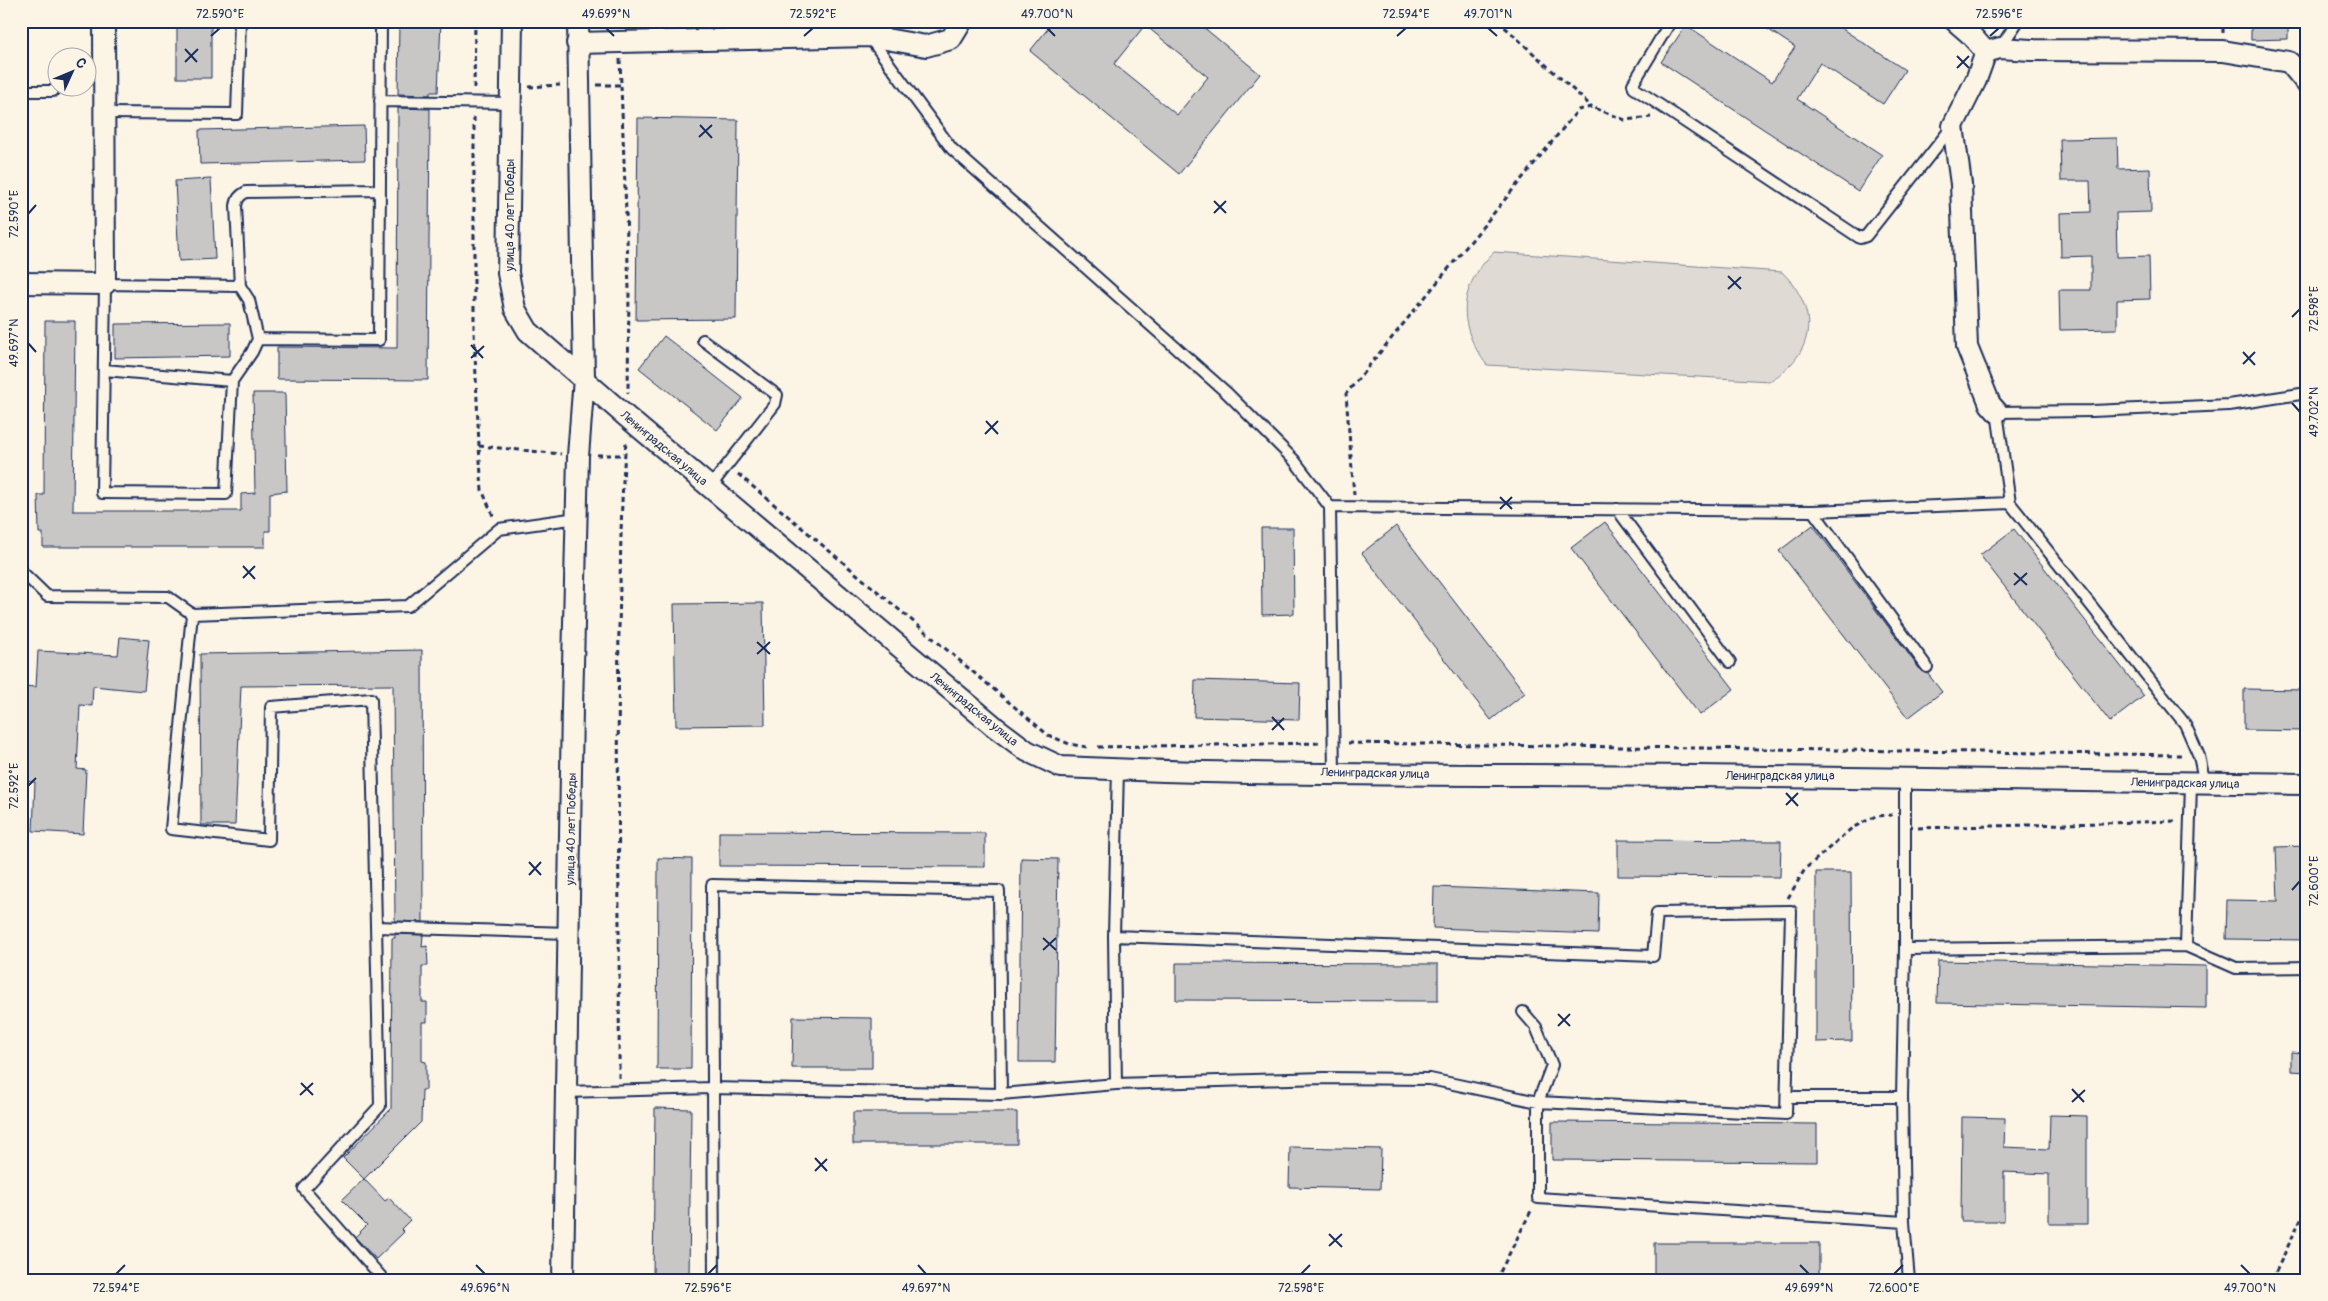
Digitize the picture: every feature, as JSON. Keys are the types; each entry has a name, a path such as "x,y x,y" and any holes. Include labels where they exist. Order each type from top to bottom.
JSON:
{"street":[{"path":"21,283 105,284 104,21"},
{"name":"улица 40 лет Победы","path":"512,21 508,273 515,309 528,331 584,378"},
{"name":"улица 40 лет Победы","path":"563,1280 578,456 584,378 578,21"},
{"path":"577,43 869,36 926,46 951,39 962,21"},
{"path":"1954,21 1993,50 2222,51 2289,62 2307,84"},
{"path":"1993,50 1953,126 1961,184 1967,347 1990,404 1997,412"},
{"name":"Ленинградская улица","path":"584,378 628,418 946,687 1027,751 1061,766 1118,769 1334,773 1905,777 2198,784 2307,784"}],"lane":[{"path":"104,113 237,114 240,21"},
{"path":"258,339 379,340 381,21"},
{"path":"1671,21 1633,84 1637,90 1860,238 1866,236 1953,126"},
{"path":"1993,50 2018,21"},
{"path":"869,36 952,149 1227,393 1294,460 1330,507 1334,773"},
{"path":"21,90 48,91"},
{"path":"380,101 511,103"},
{"path":"240,286 105,284 102,493 226,494 232,381 248,359 258,339 249,300 240,286 236,206 240,195 246,192 380,190"},
{"path":"703,340 777,395 775,404 710,487"},
{"path":"104,370 232,381"},
{"path":"2186,946 2190,821 2198,784 2200,756 2185,724 2010,503 1997,412 2228,406 2307,393"},
{"path":"1330,507 1814,511 2010,503"},
{"path":"1617,509 1730,662"},
{"path":"1814,511 1927,667"},
{"path":"21,571 47,596 168,597 192,614 408,606 499,529 577,518"},
{"path":"192,614 171,829 269,840 271,707 371,699 380,1106 304,1189 384,1280"},
{"path":"1116,1084 1114,936 1118,769"},
{"path":"1905,777 1905,948 1902,1097 1904,1222 1909,1280"},
{"path":"714,1280 712,885 999,892 1001,1094"},
{"path":"565,1092 712,1088 1001,1094 1116,1084 1324,1078 1430,1079 1538,1102 1786,1114 1788,1097 1790,912 1656,913 1653,956 1114,936"},
{"path":"376,927 569,933"},
{"path":"1905,948 2186,946 2236,968 2307,967"},
{"path":"1524,1012 1536,1027 1552,1065 1538,1102 1538,1198 1904,1222"},
{"path":"1788,1097 1902,1097"}],"path":[{"path":"475,21 474,331 479,446 482,490 499,529"},
{"path":"1498,21 1592,107 1624,120 1674,115"},
{"path":"619,42 628,289 628,418 622,483 618,720 619,1091"},
{"path":"1355,507 1346,394 1578,110 1592,107"},
{"path":"479,446 578,456 625,455"},
{"path":"727,465 1048,735 1069,744 1089,747 1334,742 2200,756"},
{"path":"1780,912 1804,869 1852,828 1876,816 1905,815"},
{"path":"1905,828 2190,821"},
{"path":"1496,1280 1538,1198"},
{"path":"2272,1280 2307,1206"}],"shaded area":[{"path":"1494,252 1782,272 1794,286 1803,301 1808,330 1797,358 1770,381 1487,365 1470,335 1465,307 1473,279"}],"building":[{"path":"177,21 211,21 211,78 177,78"},
{"path":"399,21 441,21 438,92 430,92 430,95 398,94"},
{"path":"1054,21 1196,21 1260,74 1179,174 1030,51","holes":["1145,25 1208,77 1177,115 1114,64"]},
{"path":"1755,21 1830,21 1905,70 1883,104 1820,63 1797,99 1882,155 1858,191 1661,62 1686,25 1772,82 1795,47"},
{"path":"2251,21 2288,21 2288,39 2251,40"},
{"path":"398,108 430,109 428,380 277,379 277,347 397,348"},
{"path":"638,118 738,120 736,319 636,320"},
{"path":"364,126 365,160 200,164 199,130"},
{"path":"2117,138 2118,169 2150,168 2151,212 2116,213 2117,257 2149,256 2150,299 2117,300 2117,329 2060,330 2059,290 2091,290 2091,256 2061,257 2060,213 2091,212 2090,181 2061,181 2060,139"},
{"path":"211,179 215,259 179,261 175,181"},
{"path":"45,321 75,321 73,511 241,511 241,494 255,493 253,393 285,393 287,491 270,493 270,531 265,531 265,547 43,547 43,533 39,533 38,495 44,495"},
{"path":"230,323 230,356 115,358 115,324"},
{"path":"664,336 743,398 717,430 639,368"},
{"path":"1605,522 1734,689 1700,715 1571,548"},
{"path":"1813,525 1921,671 1928,674 1942,692 1908,718 1779,551"},
{"path":"1396,526 1525,693 1491,720 1362,553"},
{"path":"1261,528 1293,528 1294,614 1262,615"},
{"path":"2014,529 2144,696 2110,722 1980,555"},
{"path":"763,603 765,725 676,726 674,604"},
{"path":"120,637 149,640 144,691 93,686 92,706 80,705 77,769 86,770 83,834 33,831 35,782 21,781 21,686 36,687 38,651 118,655"},
{"path":"422,650 423,922 395,921 393,685 241,686 235,825 201,825 200,654"},
{"path":"1195,680 1300,683 1299,720 1194,717"},
{"path":"2244,689 2307,690 2307,731 2244,730"},
{"path":"719,832 985,833 985,867 719,866"},
{"path":"1618,840 1781,841 1780,877 1618,876"},
{"path":"2307,846 2307,940 2226,939 2227,900 2278,901 2276,847"},
{"path":"658,858 692,859 691,1069 657,1069"},
{"path":"1021,858 1058,859 1055,1062 1019,1062"},
{"path":"1816,872 1851,872 1852,1041 1816,1042"},
{"path":"1434,887 1599,893 1598,934 1433,928"},
{"path":"395,934 423,935 422,947 427,946 428,966 422,966 422,1002 427,1002 427,1022 422,1022 422,1061 426,1062 426,1090 422,1090 421,1122 364,1179 343,1158 391,1109 392,938 395,938"},
{"path":"1938,961 2206,966 2206,1008 1937,1003"},
{"path":"1176,963 1438,964 1438,1001 1176,1000"},
{"path":"793,1017 872,1018 872,1068 792,1068"},
{"path":"2291,1052 2307,1053 2307,1072 2291,1071"},
{"path":"655,1108 691,1109 689,1280 653,1280"},
{"path":"853,1112 1017,1112 1017,1144 853,1144"},
{"path":"2050,1115 2087,1116 2087,1224 2049,1224 2049,1174 2004,1172 2004,1221 1961,1221 1962,1117 2005,1118 2004,1147 2049,1149"},
{"path":"1552,1122 1817,1124 1817,1162 1552,1160"},
{"path":"1290,1147 1381,1149 1380,1189 1289,1187"},
{"path":"364,1179 385,1201 389,1198 410,1220 401,1229 404,1232 376,1259 355,1237 367,1225 342,1200"},
{"path":"1654,1243 1819,1243 1819,1280 1654,1280"}]}
